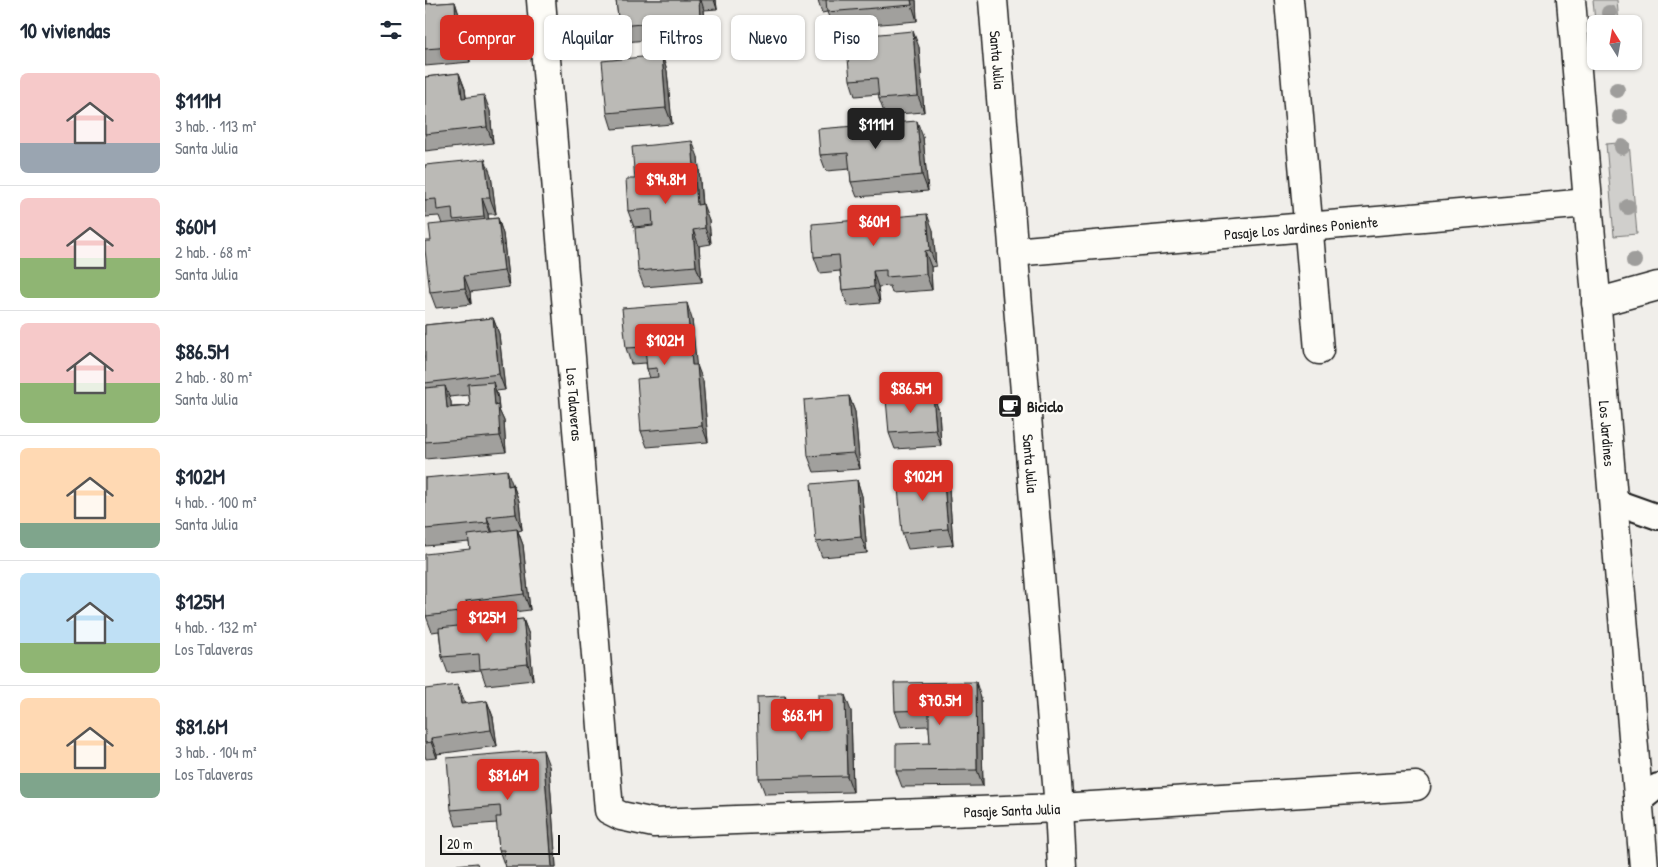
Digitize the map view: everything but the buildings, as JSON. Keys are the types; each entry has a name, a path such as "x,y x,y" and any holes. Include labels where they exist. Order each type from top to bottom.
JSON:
{"street":[{"name":"Los Talaveras","path":"541,0 609,810"},
{"name":"Santa Julia","path":"993,0 1059,808 1062,867"},
{"path":"1289,0 1319,350"},
{"name":"Los Jardines","path":"1571,0 1613,501 1648,793 1644,867"},
{"name":"Pasaje Los Jardines Poniente","path":"1013,252 1588,203"},
{"path":"1597,303 1658,286"},
{"name":"Pasaje Santa Julia","path":"609,810 621,816 654,823 1059,808 1417,786"}],"lane":[{"path":"1613,501 1658,516"}],"shaded area":[{"path":"1593,0 1617,0 1618,15 1594,15"},
{"path":"1629,142 1637,234 1614,236 1606,144"}],"place":[{"name":"Biciclo","path":"1010,406"}]}
